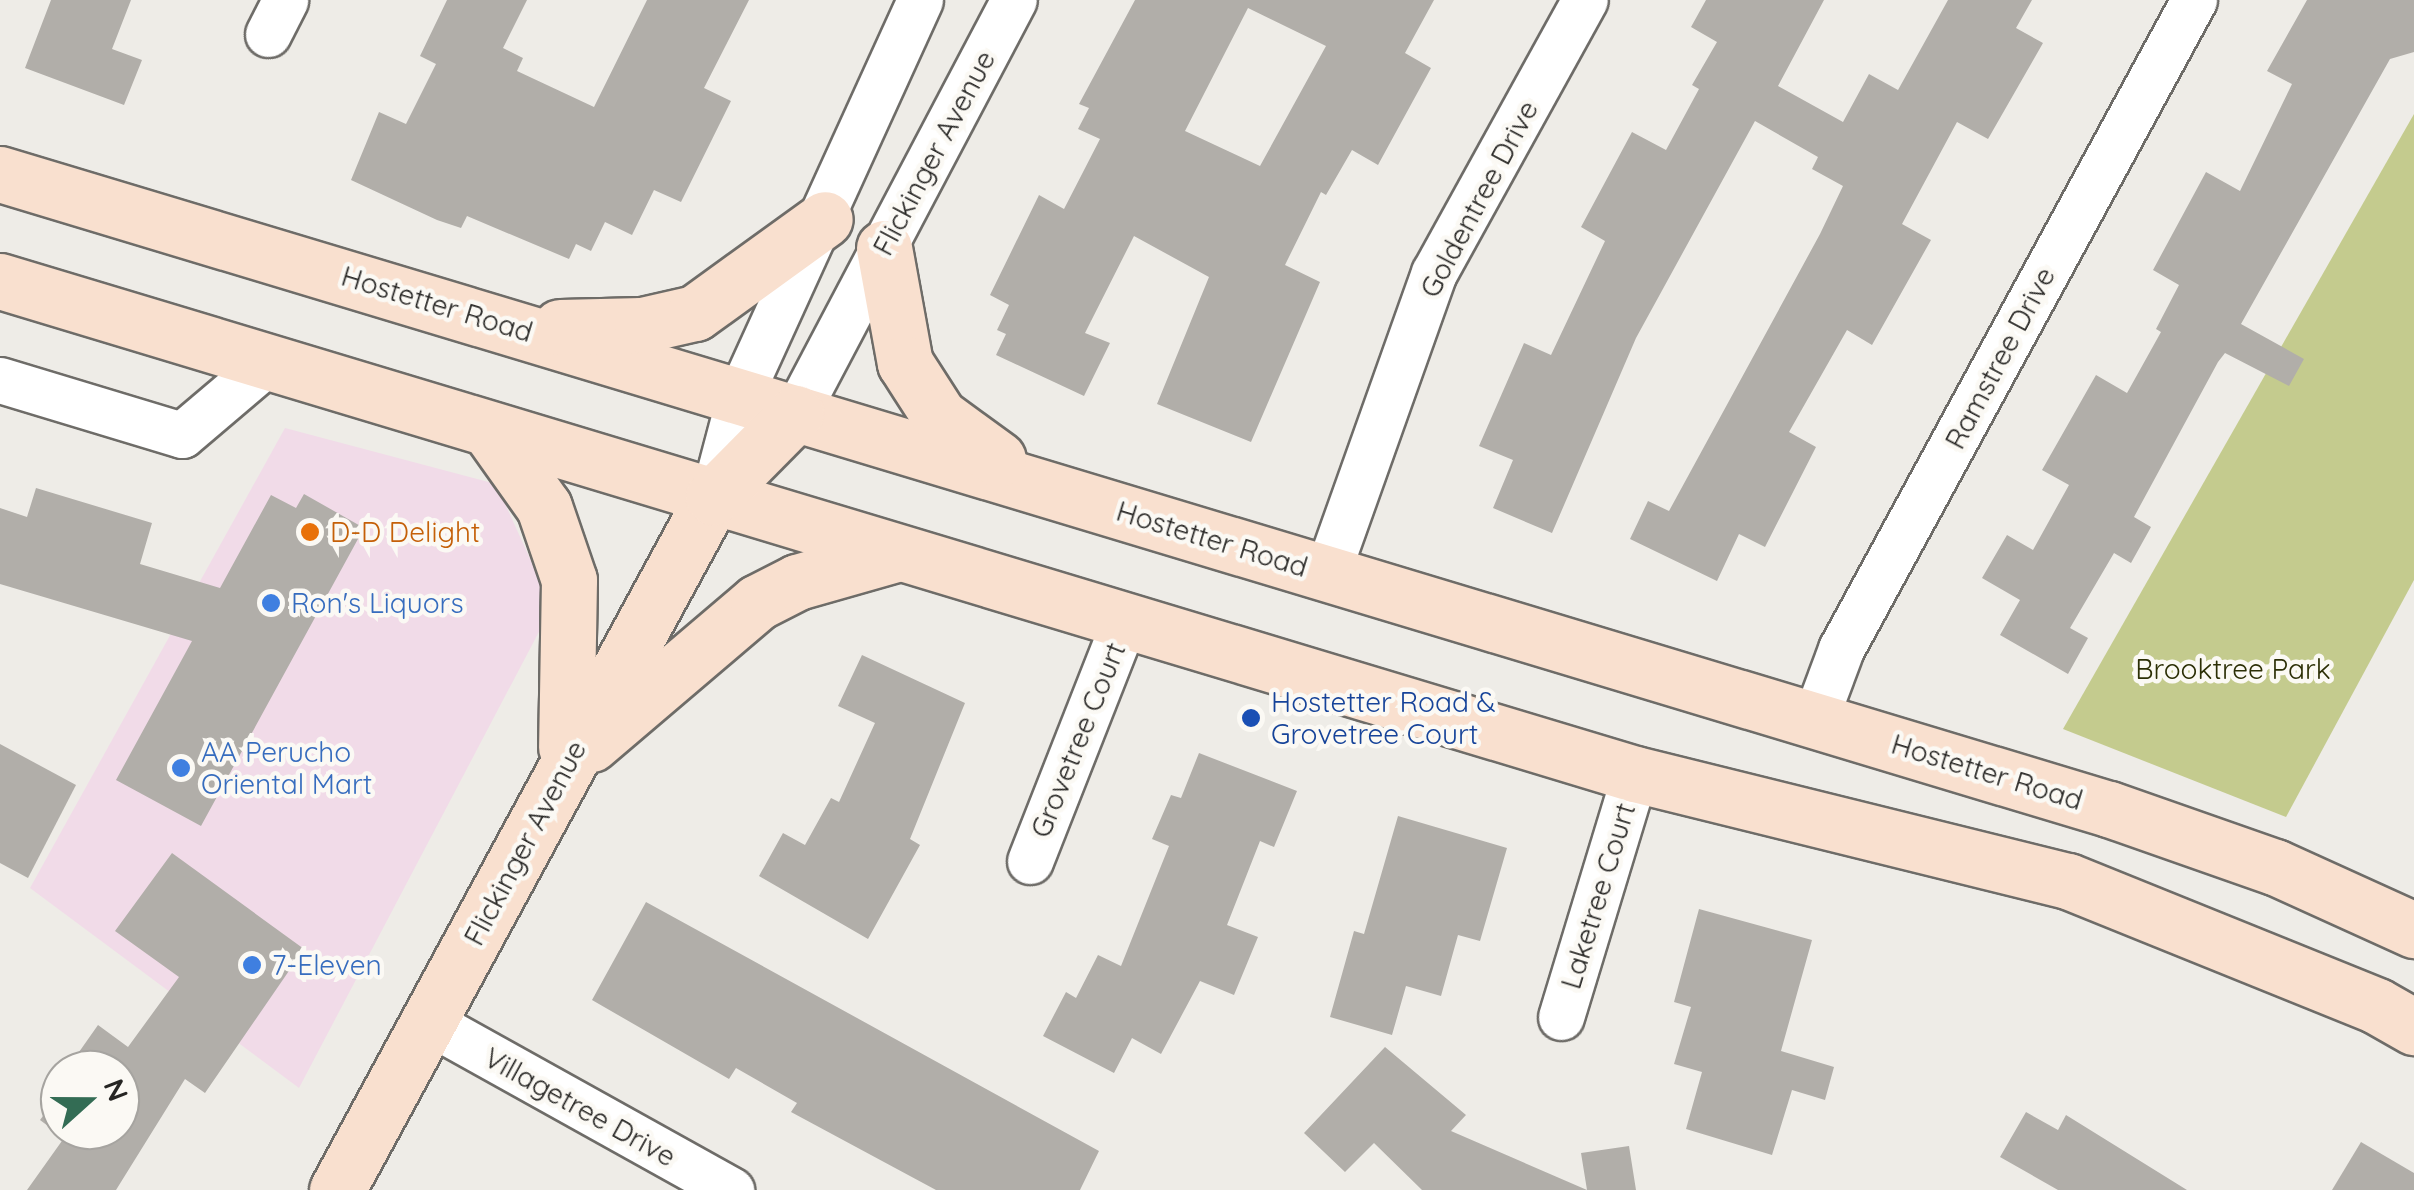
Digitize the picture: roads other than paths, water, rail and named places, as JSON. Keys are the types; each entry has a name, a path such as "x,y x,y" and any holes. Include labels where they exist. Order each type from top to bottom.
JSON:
{"main road":[{"name":"Hostetter Road","path":"0,174 2146,822 2275,867 2414,930"},
{"path":"518,328 642,325 695,313 825,219"},
{"path":"884,248 905,363 930,403 939,416 1033,485"},
{"path":"0,282 1635,774 2068,881 2376,1006 2414,1027"},
{"name":"Flickinger Avenue","path":"337,1190 713,497 796,413"},
{"path":"490,432 544,506 569,580 573,644 565,765"},
{"path":"565,765 758,602 797,582 899,553"}],"street":[{"name":"Flickinger Avenue","path":"713,497 740,395 825,219 920,0"},
{"name":"Flickinger Avenue","path":"796,413 1014,0"},
{"name":"Goldentree Drive","path":"1326,573 1434,273 1585,0"},
{"name":"Ramstree Drive","path":"1815,720 1842,649 2194,0"},
{"path":"0,380 182,435 268,362"},
{"name":"Grovetree Court","path":"1030,861 1125,620"},
{"name":"Laketree Court","path":"1560,1017 1635,774"},
{"name":"Villagetree Drive","path":"429,1022 731,1190"}],"place":[{"name":"D-D Delight","path":"310,532"},
{"name":"Ron's Liquors","path":"271,603"},
{"name":"Hostetter Road & Grovetree Court","path":"1251,718"},
{"name":"AA Perucho Oriental Mart","path":"181,768"},
{"name":"7-Eleven","path":"252,965"}],"park label":[{"name":"Brooktree Park","path":"2233,669"}]}
